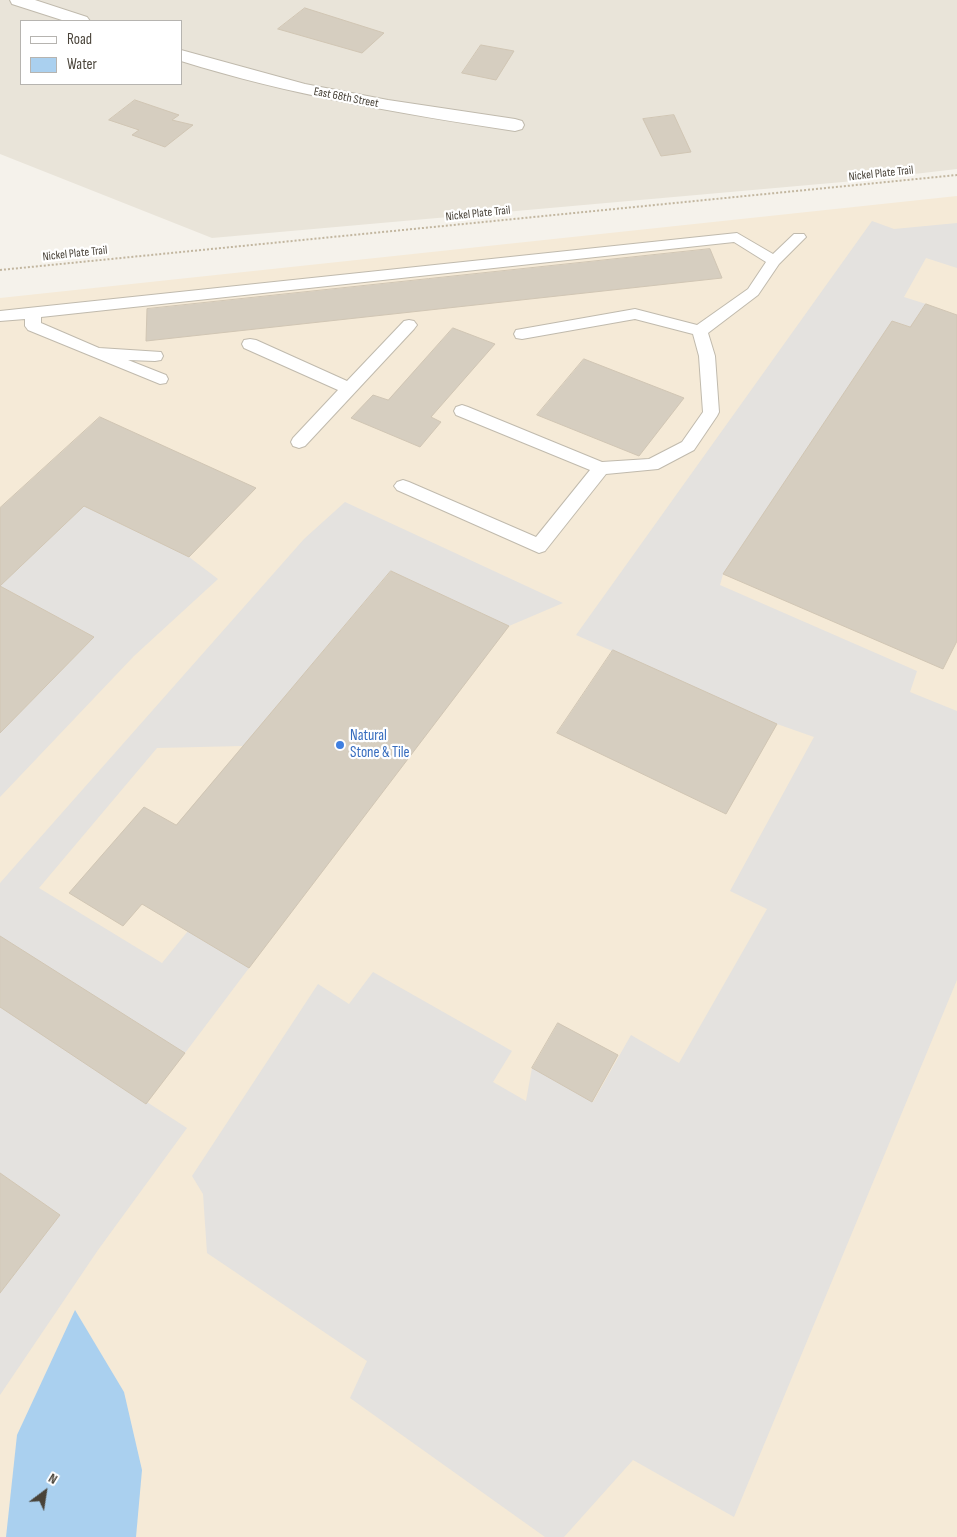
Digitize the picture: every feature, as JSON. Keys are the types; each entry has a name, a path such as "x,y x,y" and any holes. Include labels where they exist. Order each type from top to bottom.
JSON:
{"street":[{"path":"18,0 78,20"},
{"name":"East 68th Street","path":"182,55 325,95 403,110 514,126"}],"lane":[{"path":"0,316 737,237 774,260"},
{"path":"522,334 635,314 700,330 753,292 774,260 799,237"},
{"path":"33,313 33,326 160,379"},
{"path":"299,442 409,325"},
{"path":"462,411 601,468 652,465 688,446 711,412 707,356 700,330"},
{"path":"250,344 349,389"},
{"path":"98,353 155,356"},
{"path":"404,486 539,546 601,468"}],"path":[{"name":"Nickel Plate Trail","path":"0,270 957,175"}],"shaded area":[{"path":"0,0 957,0 957,169 854,181 212,238 0,154"},
{"path":"957,196 957,1537 0,1537 0,298"},
{"path":"872,221 894,229 957,223 957,268 926,258 904,297 926,304 910,327 892,321 723,574 720,585 917,671 910,692 957,711 957,980 734,1517 633,1460 564,1537 545,1537 350,1398 367,1361 207,1253 203,1194 192,1176 318,984 349,1004 373,972 512,1051 493,1082 526,1101 532,1068 593,1102 631,1035 679,1063 767,909 730,891 814,737 777,724 576,635"},
{"path":"345,502 563,603 509,626 391,571 243,746 157,748 39,888 162,963 188,931 249,968 185,1053 0,937 0,883 304,539"},
{"path":"84,506 189,557 218,579 134,656 0,797 0,733 94,637 0,586 0,533 36,551"},
{"path":"0,1007 187,1128 98,1250 0,1395 0,1293 60,1215 0,1173"}],"water":[{"path":"75,1310 124,1392 142,1470 136,1537 6,1537 17,1435"}],"building":[{"path":"305,8 384,33 362,53 278,29"},
{"path":"481,45 514,51 496,80 462,73"},
{"path":"135,100 179,115 172,120 193,125 165,147 132,135 139,130 109,120"},
{"path":"674,115 691,152 661,156 643,119"},
{"path":"710,249 722,278 146,341 147,309"},
{"path":"926,304 957,315 957,641 943,669 723,574 892,321 910,327"},
{"path":"453,328 495,344 431,417 441,422 420,447 351,418 373,395 388,400"},
{"path":"584,359 684,398 639,456 537,415"},
{"path":"100,417 256,488 189,557 84,506 0,586 0,508"},
{"path":"391,571 509,626 249,968 142,904 123,926 69,893 144,807 176,825"},
{"path":"0,586 94,637 0,733"},
{"path":"613,650 777,724 726,814 557,733"},
{"path":"0,936 185,1053 146,1104 0,1007"},
{"path":"558,1023 618,1055 592,1102 532,1068"},
{"path":"0,1173 60,1215 0,1293"}],"place":[{"name":"Natural Stone & Tile","path":"340,745"}]}
